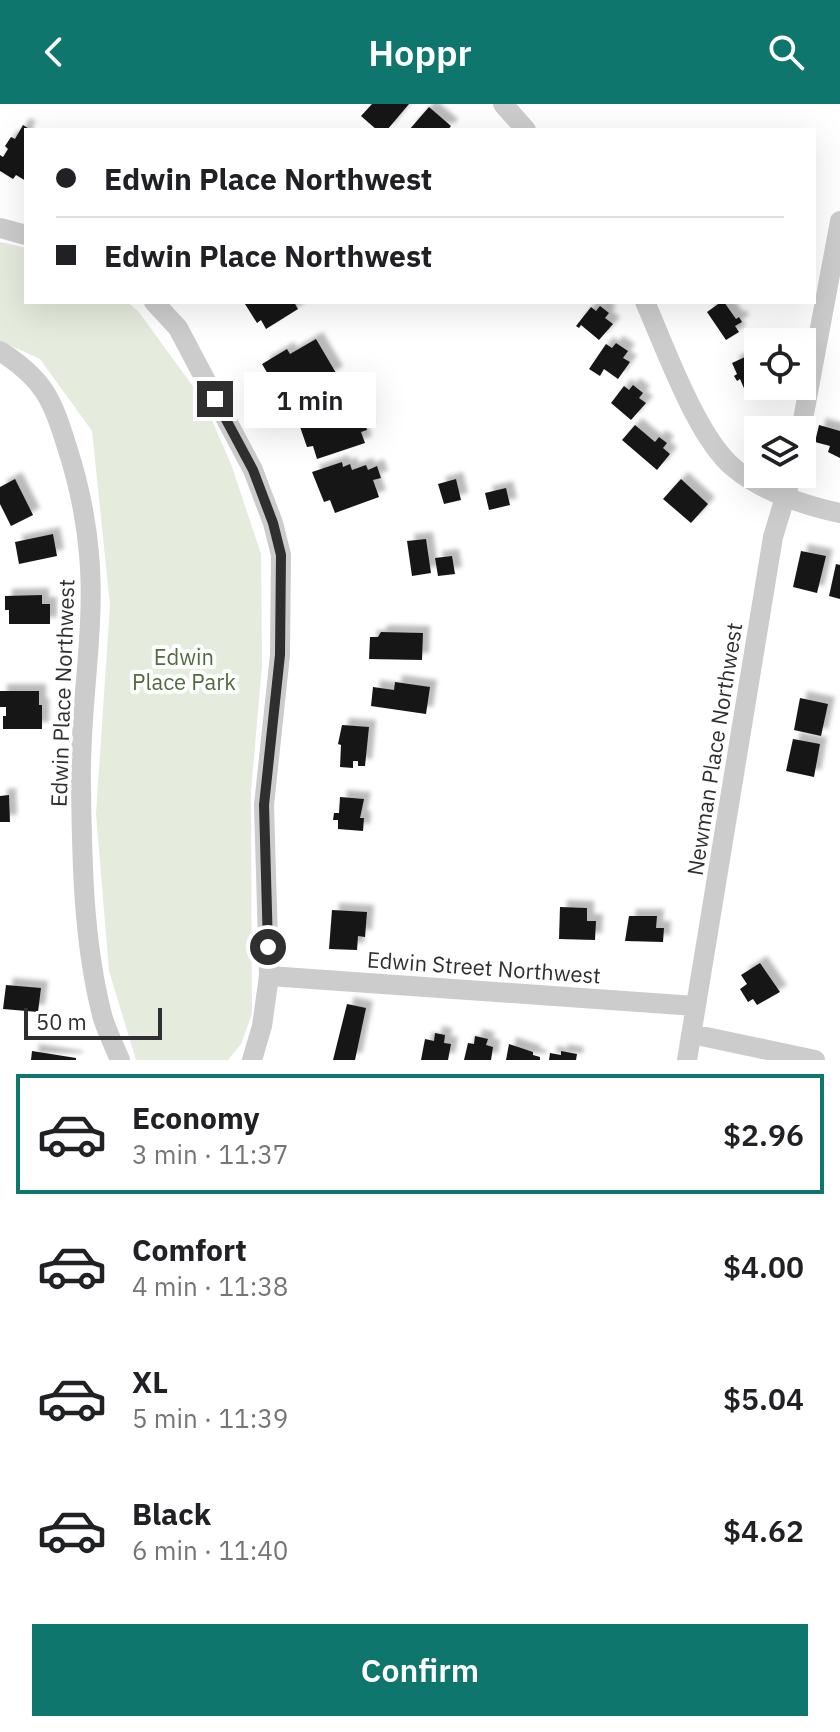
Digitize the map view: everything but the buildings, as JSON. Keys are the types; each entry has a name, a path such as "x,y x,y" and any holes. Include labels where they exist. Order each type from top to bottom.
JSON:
{"street":[{"path":"503,104 524,128"},
{"path":"804,416 840,221"},
{"path":"0,228 24,234"},
{"path":"156,304 178,328 253,470 273,523 281,555 280,655 264,805 269,976 262,1026 252,1060"},
{"path":"646,304 704,431 734,468 786,498 840,513"},
{"name":"Edwin Place Northwest","path":"0,351 26,368 53,403 78,479 89,554 90,606 80,782 85,910 103,1017 120,1060"},
{"name":"Newman Place Northwest","path":"687,1060 773,537 788,488"},
{"name":"Edwin Street Northwest","path":"269,976 695,1006"},
{"path":"692,1034 815,1060"}],"green space":[{"name":"Edwin Place Park","path":"0,242 24,248 24,304 129,304 138,311 203,400 231,464 261,554 262,665 251,792 252,1014 241,1044 228,1060 136,1060 109,971 96,814 110,605 92,431 40,359 0,341"}],"route":[{"path":"215,399 253,470 273,523 281,555 280,655 264,805 268,947"}]}
